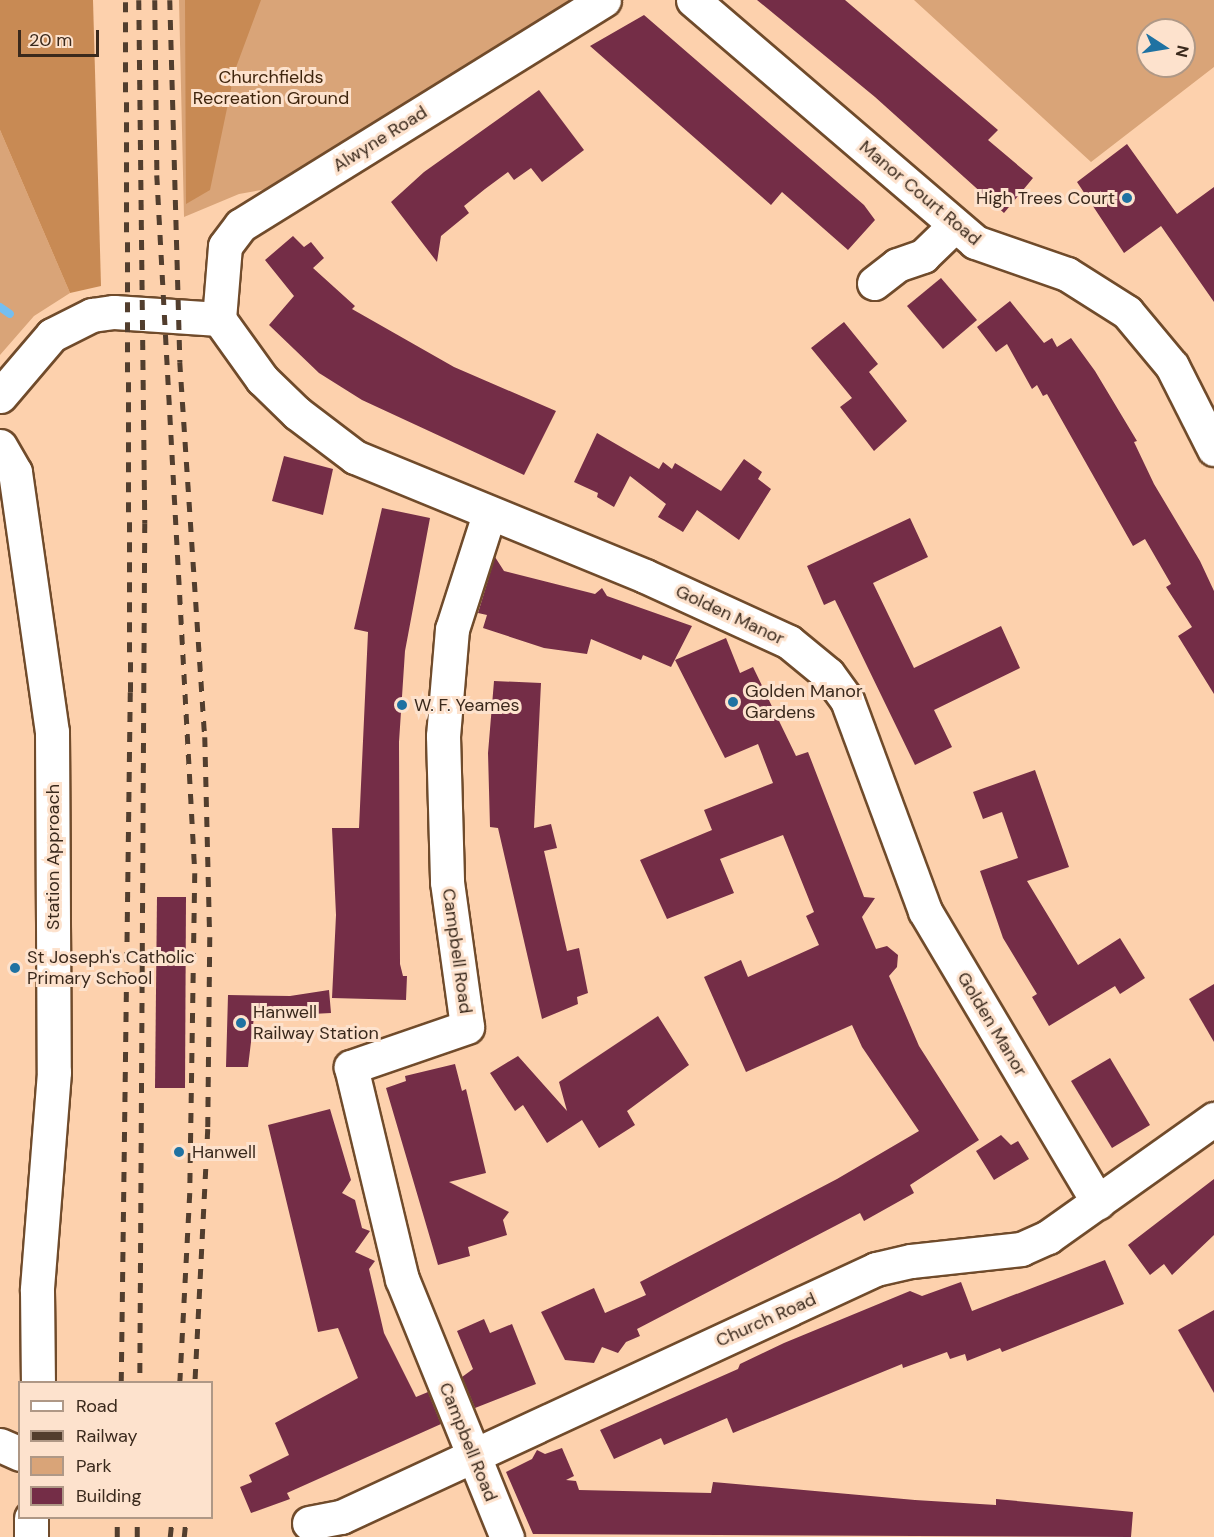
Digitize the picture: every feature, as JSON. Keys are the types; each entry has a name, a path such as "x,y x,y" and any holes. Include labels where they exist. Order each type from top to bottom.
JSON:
{"street":[{"name":"Alwyne Road","path":"219,319 225,246 241,225 604,0"},
{"name":"Manor Court Road","path":"693,0 954,226 988,249 1067,274 1127,312 1156,340 1172,366 1214,449"},
{"path":"874,283 897,265 923,256 954,226"},
{"path":"0,396 52,335 92,315 114,312 219,319"},
{"name":"Golden Manor","path":"219,319 262,379 297,413 356,457 489,514 645,576 789,642 828,674 847,700 926,911 1098,1202"},
{"name":"Station Approach","path":"0,446 15,472 52,732 54,1072 37,1290 38,1381"},
{"name":"Campbell Road","path":"489,514 452,629 442,735 447,882 467,1027 351,1067 402,1279 507,1537"},
{"name":"Church Road","path":"309,1523 341,1517 876,1269 911,1261 1021,1249 1098,1202 1214,1119"},
{"path":"0,1445 18,1453"},
{"path":"31,1519 31,1537"}],"green space":[{"name":"Churchfields Recreation Ground","path":"179,0 588,0 284,186 239,194 184,217"},
{"path":"914,0 1214,0 1214,67 1091,162"},
{"path":"0,130 70,293 34,316 0,355"}],"shaded area":[{"path":"0,0 93,0 101,286 70,293 0,130"},
{"path":"185,0 261,0 235,70 210,190 186,204"}],"building":[{"path":"757,0 845,0 998,130 988,140 1033,178 1004,213 875,97"},
{"path":"644,15 864,205 875,220 848,250 782,192 771,205 590,46"},
{"path":"539,90 584,150 542,182 531,168 514,180 508,172 485,189 464,206 469,213 441,236 437,262 391,202 424,172"},
{"name":"High Trees Court","path":"1127,144 1177,214 1214,187 1214,302 1161,226 1124,253 1077,182"},
{"path":"293,236 304,247 311,242 324,258 313,268 355,306 352,309 454,367 556,411 524,475 362,400 319,373 269,325 294,296 265,260"},
{"path":"941,278 977,320 943,349 907,306"},
{"path":"1010,301 1044,343 1052,338 1057,347 1071,338 1095,371 1137,441 1134,442 1154,484 1200,561 1214,591 1214,694 1178,636 1192,627 1166,587 1171,584 1145,539 1133,546 1047,394 1043,396 1037,385 1032,389 1007,344 996,352 977,327"},
{"path":"844,322 878,364 869,372 907,421 874,451 840,407 852,398 811,348"},
{"path":"597,433 659,469 663,462 672,469 675,463 721,491 744,459 762,472 758,479 771,489 739,540 697,510 683,532 658,517 666,504 630,476 614,507 597,497 598,493 574,482"},
{"path":"284,456 333,469 323,515 272,501"},
{"path":"382,508 430,518 405,651 399,742 400,964 403,976 407,976 406,1000 332,998 336,915 332,828 359,828 368,632 354,629"},
{"path":"910,518 928,557 873,583 914,668 1001,626 1020,668 934,710 952,747 915,765 835,600 824,605 807,566"},
{"path":"495,557 504,571 595,594 602,588 607,596 692,626 671,667 643,655 641,660 591,639 587,654 544,648 483,628 487,615 478,613"},
{"path":"726,638 740,673 753,667 796,756 808,752 864,897 875,898 862,917 876,949 887,946 898,955 897,967 889,976 919,1046 979,1140 910,1185 914,1193 864,1221 860,1213 637,1329 640,1336 626,1342 618,1353 602,1347 594,1363 565,1360 541,1312 594,1288 605,1313 646,1295 640,1282 837,1179 919,1131 862,1047 852,1025 746,1072 704,977 741,960 748,977 819,945 806,916 814,912 783,835 720,859 734,893 667,919 640,860 712,830 704,810 773,783 758,744 725,758 675,660"},
{"path":"494,681 541,683 534,828 551,824 557,848 544,851 567,951 579,948 588,993 577,997 578,1004 542,1019 498,828 490,827 488,753"},
{"path":"1035,770 1069,867 1027,881 1078,965 1120,938 1145,978 1120,994 1115,986 1049,1026 1032,997 1037,994 1003,938 980,871 1018,858 1002,812 983,819 973,792"},
{"path":"157,897 186,897 185,1088 155,1088"},
{"path":"1214,984 1214,1042 1189,999"},
{"path":"329,990 331,1013 254,1017 248,1067 226,1067 228,995 290,996"},
{"path":"658,1016 689,1065 627,1111 635,1125 599,1148 582,1120 547,1143 523,1105 515,1111 490,1073 518,1056 567,1111 559,1082"},
{"path":"1110,1058 1150,1125 1112,1148 1071,1081"},
{"path":"455,1064 462,1091 466,1089 486,1173 449,1182 509,1212 503,1220 507,1235 468,1247 470,1256 438,1265 386,1088 406,1081 405,1076"},
{"path":"330,1109 351,1180 342,1193 355,1200 362,1228 370,1231 355,1252 375,1261 369,1269 384,1333 416,1397 428,1392 441,1424 287,1493 290,1499 251,1513 240,1487 252,1482 249,1475 289,1455 275,1423 358,1378 338,1328 318,1332 268,1125"},
{"path":"1001,1135 1011,1145 1018,1141 1029,1159 994,1180 976,1151"},
{"path":"1214,1179 1214,1235 1172,1275 1164,1264 1150,1275 1128,1245"},
{"path":"1105,1260 1124,1304 1002,1352 1000,1348 967,1361 965,1354 950,1359 947,1352 903,1368 902,1364 733,1433 727,1418 664,1445 661,1438 614,1459 600,1430 738,1369 740,1364 784,1343 910,1291 922,1296 961,1282 972,1311"},
{"path":"1214,1310 1214,1393 1178,1330"},
{"path":"484,1319 490,1333 512,1324 536,1384 475,1408 462,1377 473,1369 457,1331"},
{"path":"562,1448 574,1476 566,1480 576,1481 579,1490 711,1493 713,1482 996,1505 996,1499 1133,1512 1131,1537 533,1534 506,1472 532,1459 537,1450 545,1454"}],"waterway":[{"path":"0,307 10,314"}],"railway":[{"path":"121,1381 130,692 125,0"},
{"path":"139,0 145,523 140,1381"},
{"path":"155,0 157,175 195,873 190,1193 180,1381"},
{"path":"170,0 180,362 205,737 210,937 208,1129 195,1381"},
{"path":"117,1519 117,1537"},
{"path":"137,1519 137,1537"},
{"path":"170,1537 172,1519"},
{"path":"184,1537 186,1519"}],"place":[{"name":"High Trees Court","path":"1127,198"},
{"name":"Golden Manor Gardens","path":"733,702"},
{"name":"W. F. Yeames","path":"402,705"},
{"name":"St Joseph's Catholic Primary School","path":"15,968"},
{"name":"Hanwell Railway Station","path":"241,1023"},
{"name":"Hanwell","path":"179,1152"}]}
